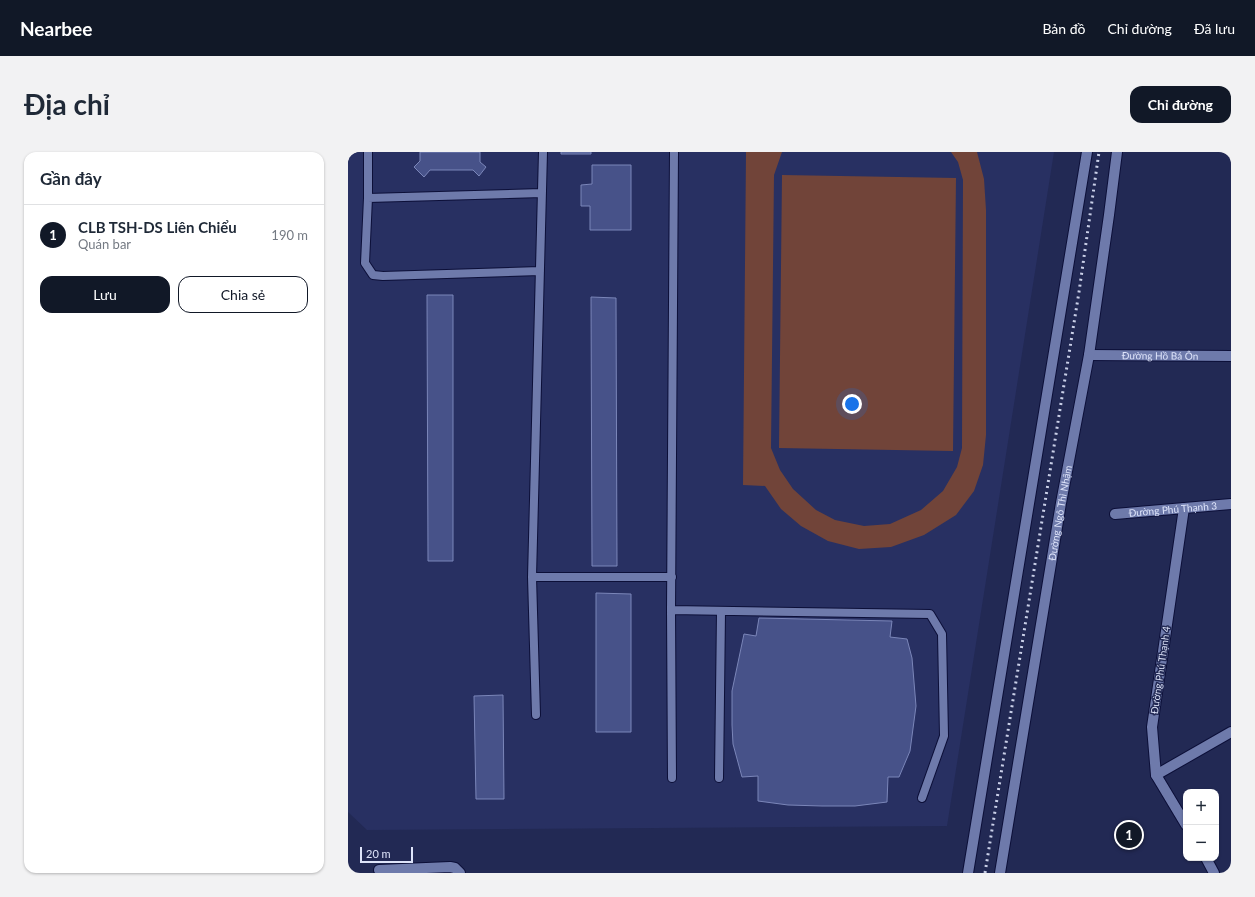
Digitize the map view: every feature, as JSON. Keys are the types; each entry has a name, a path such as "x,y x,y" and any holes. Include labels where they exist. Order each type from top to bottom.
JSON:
{"street":[{"path":"968,873 1086,152"},
{"name":"Đường Ngô Thì Nhậm","path":"1000,873 1061,503 1089,355 1117,152"},
{"name":"Đường Hồ Bá Ôn","path":"1089,355 1231,356"},
{"name":"Đường Phú Thạnh 3","path":"1115,514 1231,504"},
{"name":"Đường Phú Thạnh 4","path":"1183,820 1156,775 1152,727 1184,508"},
{"path":"1156,775 1231,732"},
{"path":"1208,861 1214,873"},
{"path":"379,870 450,867 455,868 460,873"}],"lane":[{"path":"368,152 368,198 365,264 373,275 384,276 540,271"},
{"path":"536,715 532,577 543,152"},
{"path":"672,778 671,610 674,152"},
{"path":"368,198 542,193"},
{"path":"532,577 672,577"},
{"path":"671,610 721,612 930,614 942,634 944,736 922,798"},
{"path":"719,778 721,612"}],"shaded area":[{"path":"348,152 1054,152 947,826 367,830 348,812"},
{"path":"746,152 782,152 774,175 771,448 780,470 793,489 816,510 835,520 864,526 890,524 921,510 943,491 957,467 962,448 963,180 958,162 951,152 977,152 984,179 986,210 986,435 983,465 974,491 956,515 924,535 891,547 859,549 828,541 801,526 781,509 765,486 743,485"},
{"path":"782,175 956,178 953,451 779,448"}],"building":[{"path":"420,152 480,152 480,162 486,167 479,176 473,170 430,170 424,177 414,167 420,161"},
{"path":"561,152 591,152 591,154 561,154"},
{"path":"592,165 631,165 631,230 590,230 590,206 581,206 581,185 592,184"},
{"path":"427,295 453,295 453,561 428,561"},
{"path":"591,297 616,298 617,566 592,566"},
{"path":"596,593 631,594 631,732 596,732"},
{"path":"759,618 892,621 890,637 907,639 912,658 916,706 910,751 899,777 888,777 887,802 855,806 822,806 788,805 758,801 758,776 742,777 733,744 732,691 744,634 756,636"},
{"path":"503,695 504,799 476,799 474,696"}],"railway":[{"path":"985,873 1079,292 1099,152"}],"place":[{"name":"CLB TSH-DS Liên Chiểu","path":"1129,835"}]}
